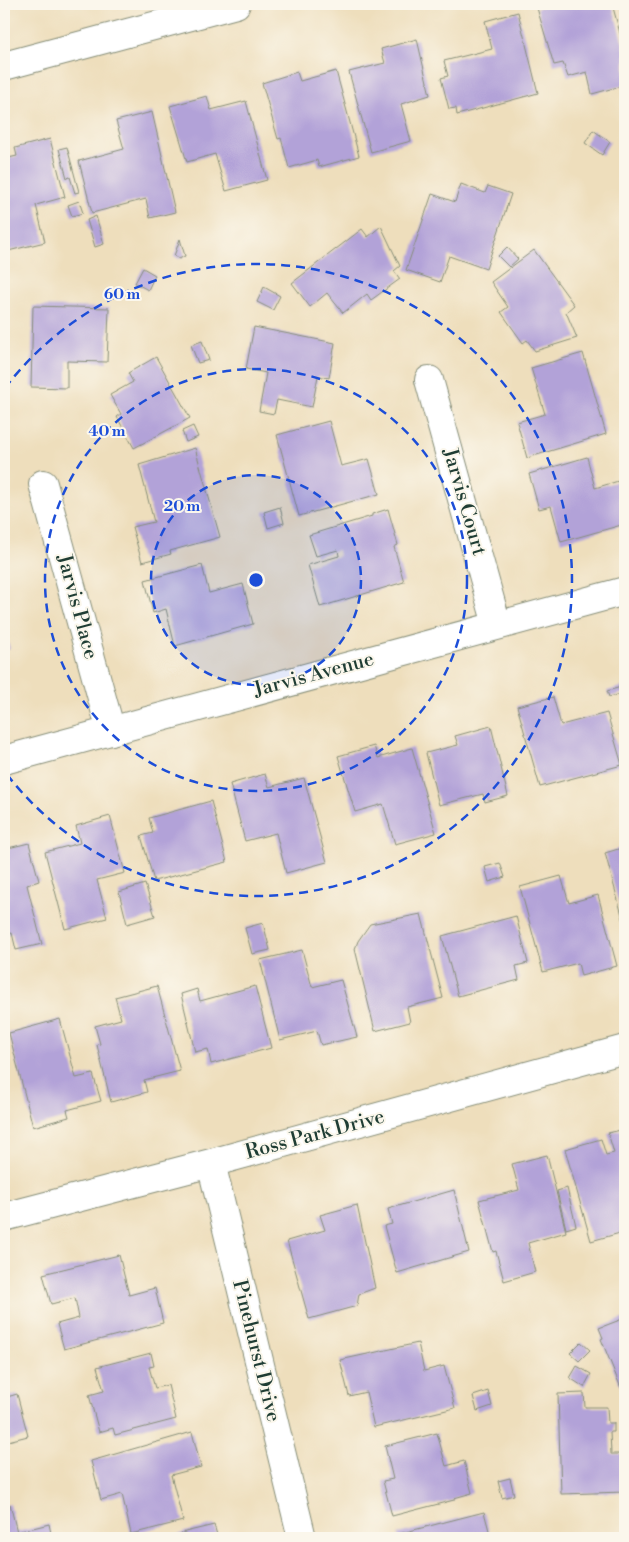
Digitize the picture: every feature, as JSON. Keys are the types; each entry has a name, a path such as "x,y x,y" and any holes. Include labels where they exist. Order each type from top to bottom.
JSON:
{"street":[{"path":"4,66 236,4"},
{"name":"Jarvis Court","path":"429,380 497,625"},
{"name":"Jarvis Place","path":"43,484 111,731"},
{"name":"Jarvis Avenue","path":"4,760 625,591"},
{"name":"Ross Park Drive","path":"4,1217 211,1163 625,1049"},
{"name":"Pinehurst Drive","path":"211,1163 302,1538"}],"building":[{"path":"553,4 612,4 625,51 625,85 592,94 587,72 568,77 563,63 554,65 537,8"},
{"path":"518,12 538,93 457,115 456,108 449,109 441,78 448,76 444,61 492,49 485,21"},
{"path":"417,39 430,95 401,104 411,141 371,152 349,72 385,63 381,49"},
{"path":"336,71 359,156 319,167 317,160 289,168 281,138 278,139 262,83 297,72 300,81"},
{"path":"207,96 211,110 246,101 267,180 226,191 215,154 187,162 170,106"},
{"path":"152,112 175,212 150,218 146,199 92,213 79,161 124,149 116,121"},
{"path":"593,130 610,142 602,155 585,143"},
{"path":"50,139 65,197 36,205 45,242 4,252 4,159 17,156 15,148"},
{"path":"67,147 79,192 75,193 70,177 67,178 59,149"},
{"path":"461,184 485,193 488,186 511,194 486,269 449,256 440,282 406,270 432,194 455,202"},
{"path":"79,201 83,213 72,216 68,205"},
{"path":"96,216 104,244 95,247 87,220"},
{"path":"381,226 400,266 394,271 400,279 371,300 367,294 343,313 327,293 310,307 292,283 362,229 368,237"},
{"path":"180,239 185,256 179,259 174,256"},
{"path":"507,247 518,259 509,267 498,256"},
{"path":"534,250 574,305 566,312 577,338 535,351 527,340 523,343 501,312 508,307 491,282"},
{"path":"143,268 155,275 148,290 135,283"},
{"path":"264,287 280,296 273,310 257,302"},
{"path":"33,306 109,308 107,362 67,361 67,388 31,387"},
{"path":"254,327 335,343 329,378 318,376 312,407 277,400 274,414 259,411 266,373 246,369"},
{"path":"202,341 209,360 198,363 191,345"},
{"path":"583,353 606,434 527,458 517,422 545,414 531,368"},
{"path":"156,357 190,418 134,448 117,417 121,414 110,395 133,382 128,373"},
{"path":"329,421 341,466 369,459 379,494 299,516 277,435"},
{"path":"193,426 198,437 186,442 182,431"},
{"path":"195,448 220,537 170,551 171,554 142,562 132,527 154,522 139,465"},
{"path":"587,457 595,488 625,479 625,524 561,542 551,506 539,509 529,474"},
{"path":"280,507 284,523 268,528 264,512"},
{"path":"388,509 398,545 394,547 404,582 320,607 308,565 339,556 338,550 316,556 309,535 372,516 372,514"},
{"path":"202,565 209,593 243,584 253,624 175,646 166,609 153,613 145,580"},
{"path":"4,627 10,649 4,650"},
{"path":"625,686 625,693 609,697 607,691"},
{"path":"553,697 561,725 607,713 622,765 540,787 517,706"},
{"path":"491,726 508,796 485,802 483,794 439,805 426,753 458,745 455,736"},
{"path":"374,746 378,758 412,748 436,833 395,844 383,804 355,812 338,756"},
{"path":"265,774 269,787 304,778 327,862 286,873 276,833 245,841 230,784"},
{"path":"211,801 227,862 154,881 141,836 153,833 149,818"},
{"path":"110,816 125,873 97,880 107,918 65,929 45,852 80,843 76,826"},
{"path":"29,843 39,881 27,885 42,944 16,950 12,933 4,935 4,849"},
{"path":"625,847 625,926 605,853"},
{"path":"500,863 505,877 489,882 485,867"},
{"path":"561,876 569,903 598,895 617,966 581,976 578,963 543,972 520,887"},
{"path":"145,884 155,916 127,924 119,892"},
{"path":"421,914 443,998 407,1007 410,1022 375,1031 355,949 358,941 370,924"},
{"path":"516,916 528,963 516,966 519,980 458,996 442,936"},
{"path":"263,923 270,950 252,954 245,928"},
{"path":"302,950 312,987 341,980 357,1037 321,1045 317,1031 280,1040 260,960"},
{"path":"157,986 180,1071 144,1080 147,1092 111,1102 97,1045 100,1044 95,1026 121,1019 115,997"},
{"path":"255,986 271,1048 211,1064 208,1049 195,1052 181,994 197,989 200,1001"},
{"path":"60,1019 76,1078 93,1074 101,1101 67,1110 69,1117 33,1127 9,1033"},
{"path":"625,1129 625,1235 621,1236 620,1233 591,1241 565,1149 601,1139 606,1155 614,1153 608,1133"},
{"path":"547,1155 566,1232 528,1243 535,1272 504,1281 496,1251 493,1252 479,1200 519,1190 512,1164"},
{"path":"567,1188 576,1226 566,1229 557,1191"},
{"path":"454,1190 469,1252 397,1273 384,1226 392,1224 388,1209"},
{"path":"357,1205 375,1288 359,1294 357,1306 309,1319 287,1241 325,1230 320,1215"},
{"path":"119,1255 129,1295 155,1288 163,1323 64,1349 57,1324 79,1318 75,1298 51,1304 43,1274"},
{"path":"625,1318 625,1387 621,1388 601,1339 603,1338 599,1328"},
{"path":"581,1342 590,1350 579,1361 570,1353"},
{"path":"418,1343 424,1371 444,1366 455,1408 374,1427 366,1392 349,1396 340,1360"},
{"path":"151,1353 154,1366 149,1367 155,1388 168,1385 176,1419 115,1435 113,1428 99,1432 89,1395 104,1391 97,1367"},
{"path":"577,1366 591,1374 584,1387 570,1378"},
{"path":"488,1391 492,1406 477,1411 473,1396"},
{"path":"584,1393 585,1407 607,1407 608,1423 614,1423 614,1432 610,1432 611,1454 624,1454 625,1492 561,1494 558,1394"},
{"path":"17,1394 28,1436 4,1442 4,1398"},
{"path":"192,1432 201,1467 171,1475 183,1521 131,1534 122,1494 101,1500 91,1461"},
{"path":"437,1433 446,1466 464,1461 472,1493 454,1498 454,1500 392,1516 383,1481 393,1479 385,1446"},
{"path":"510,1478 514,1495 502,1498 498,1481"},
{"path":"10,1504 17,1532 49,1524 52,1538 4,1538 4,1506"},
{"path":"484,1512 491,1538 399,1538 398,1534"},
{"path":"214,1525 218,1538 171,1538 185,1532"}]}
